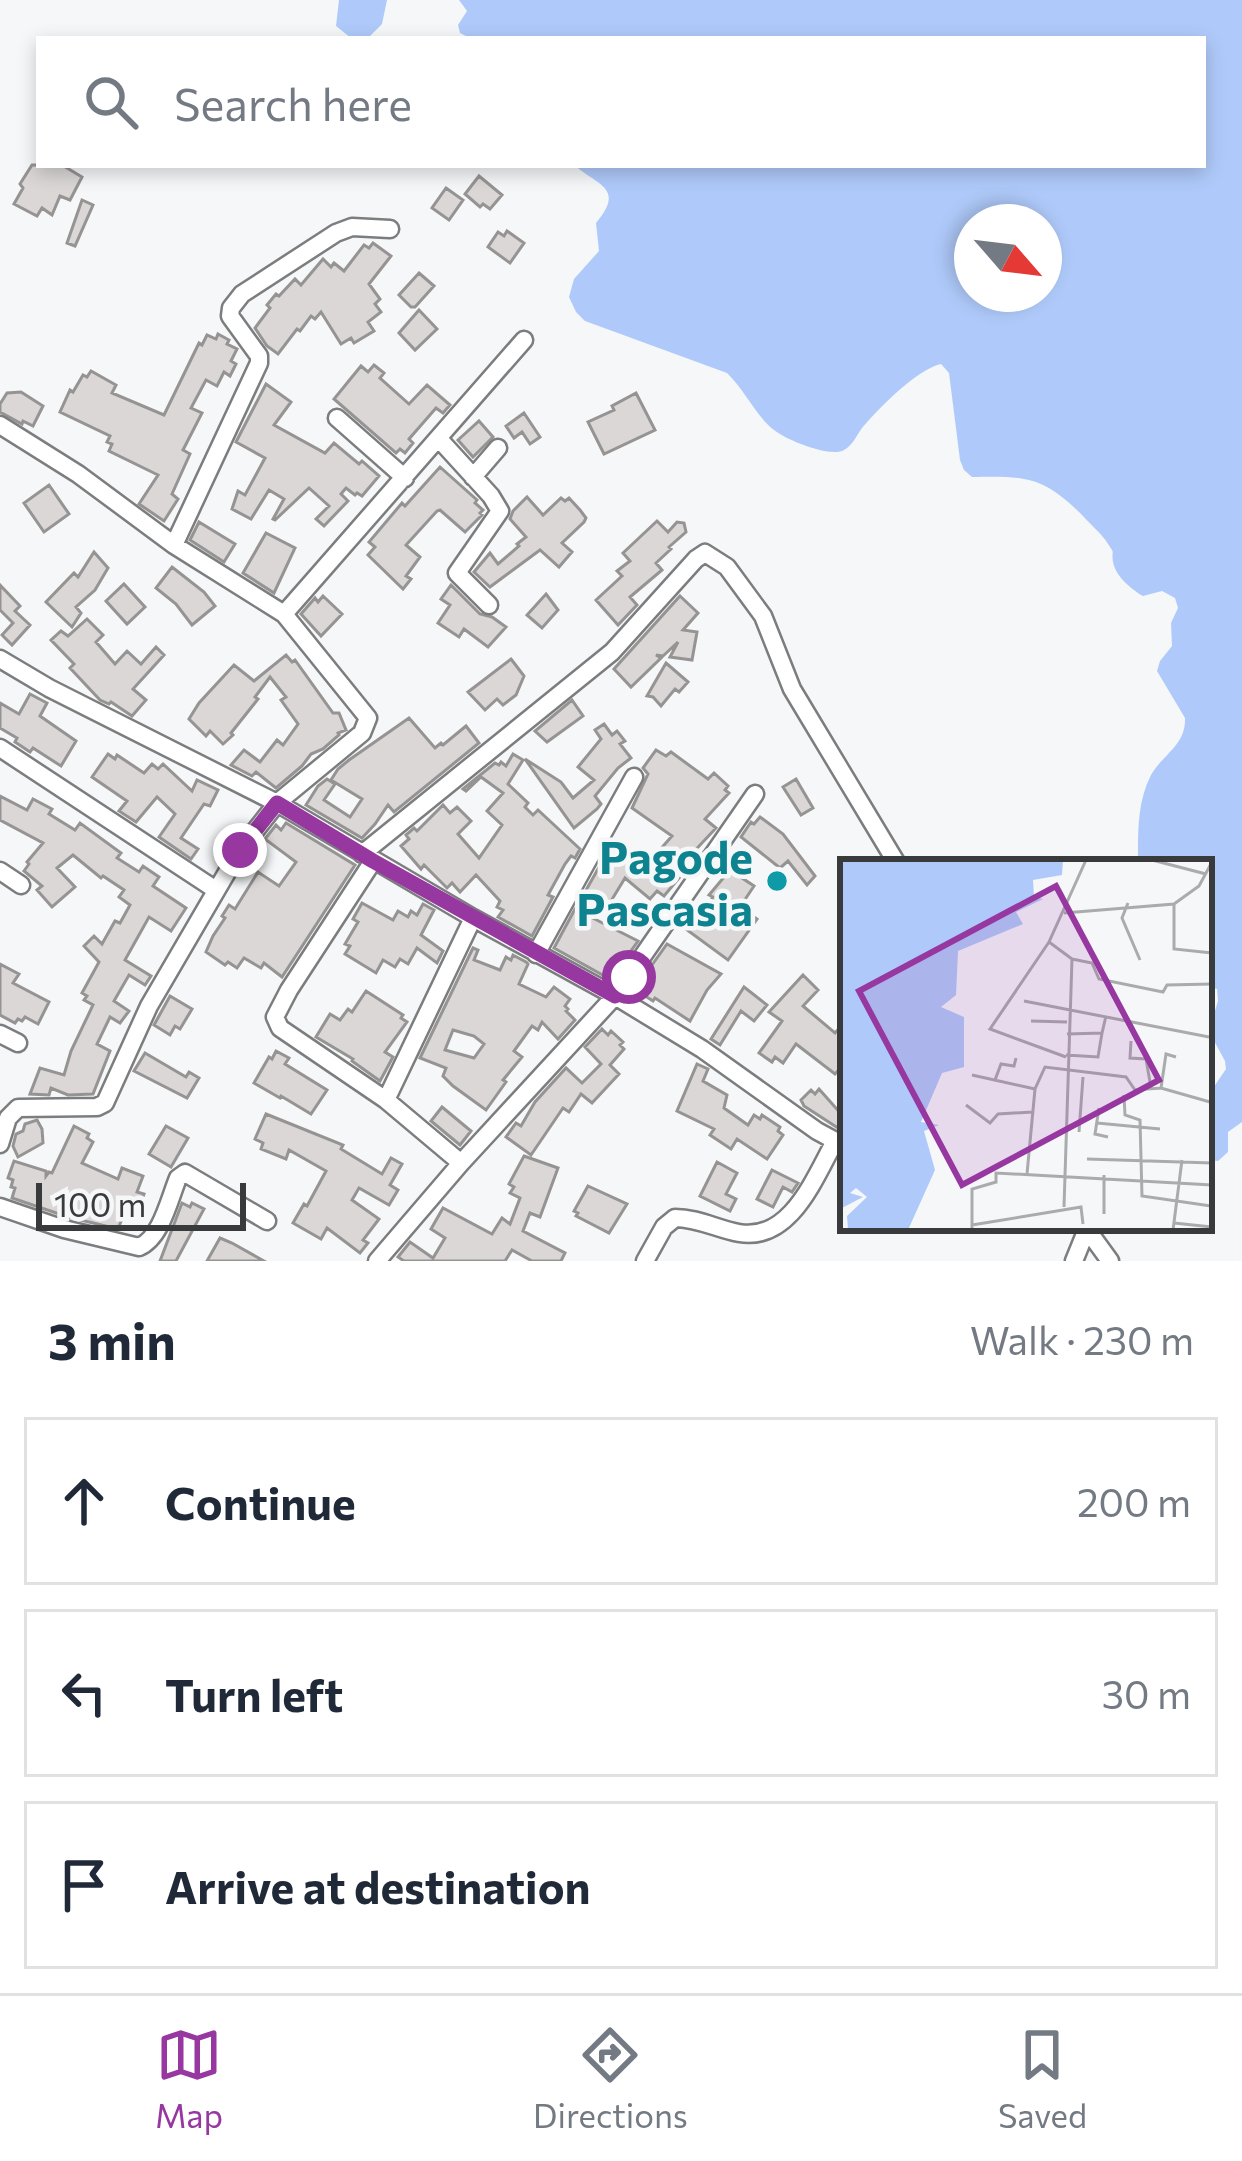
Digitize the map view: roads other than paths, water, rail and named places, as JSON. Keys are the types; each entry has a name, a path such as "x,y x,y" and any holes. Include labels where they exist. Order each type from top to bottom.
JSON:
{"street":[{"path":"174,545 259,363 259,356 230,316 235,301 336,233 352,227 390,229"},
{"path":"284,614 524,340"},
{"path":"337,418 405,478"},
{"path":"0,425 284,614 366,713 368,722 362,733 277,803 249,837 149,1006 105,1103 18,1108 8,1118 0,1144"},
{"path":"439,440 500,511 457,573 490,604"},
{"path":"473,477 498,448"},
{"path":"461,1162 386,1100 280,1028 275,1017 368,857 612,652 704,553 727,567 763,616 792,689 894,859"},
{"path":"0,659 277,803 615,996 730,1067 839,1144 782,1223 760,1235 675,1218 664,1227 645,1261"},
{"path":"0,748 216,890"},
{"path":"536,953 634,777"},
{"path":"377,1261 461,1162 615,996 755,794"},
{"path":"0,871 21,885"},
{"path":"386,1100 473,918"},
{"path":"0,1034 17,1042"},
{"path":"0,1207 64,1229 146,1246 178,1178 185,1173 267,1221"},
{"path":"1074,1261 1086,1231"},
{"path":"1088,1231 1111,1261"}],"water":[{"path":"339,0 387,0 382,24 370,36 348,36 336,26"},
{"path":"459,0 1242,0 1242,1122 1228,1132 1228,1152 1218,1161 1212,1160 1212,1090 1226,1069 1212,1032 1218,1001 1217,989 1212,988 1212,859 1138,859 1146,785 1184,727 1185,718 1157,671 1172,646 1171,623 1178,608 1175,598 1162,591 1143,596 1129,586 1117,573 1106,540 1057,493 1033,481 972,477 964,470 949,373 941,364 899,391 847,448 829,452 774,430 727,373 585,321 569,297 574,279 599,251 596,223 608,202 605,189 578,168 1206,168 1206,36 460,33 458,25 467,11"}],"place":[{"name":"Pagode Pascasia","path":"777,881"}]}
